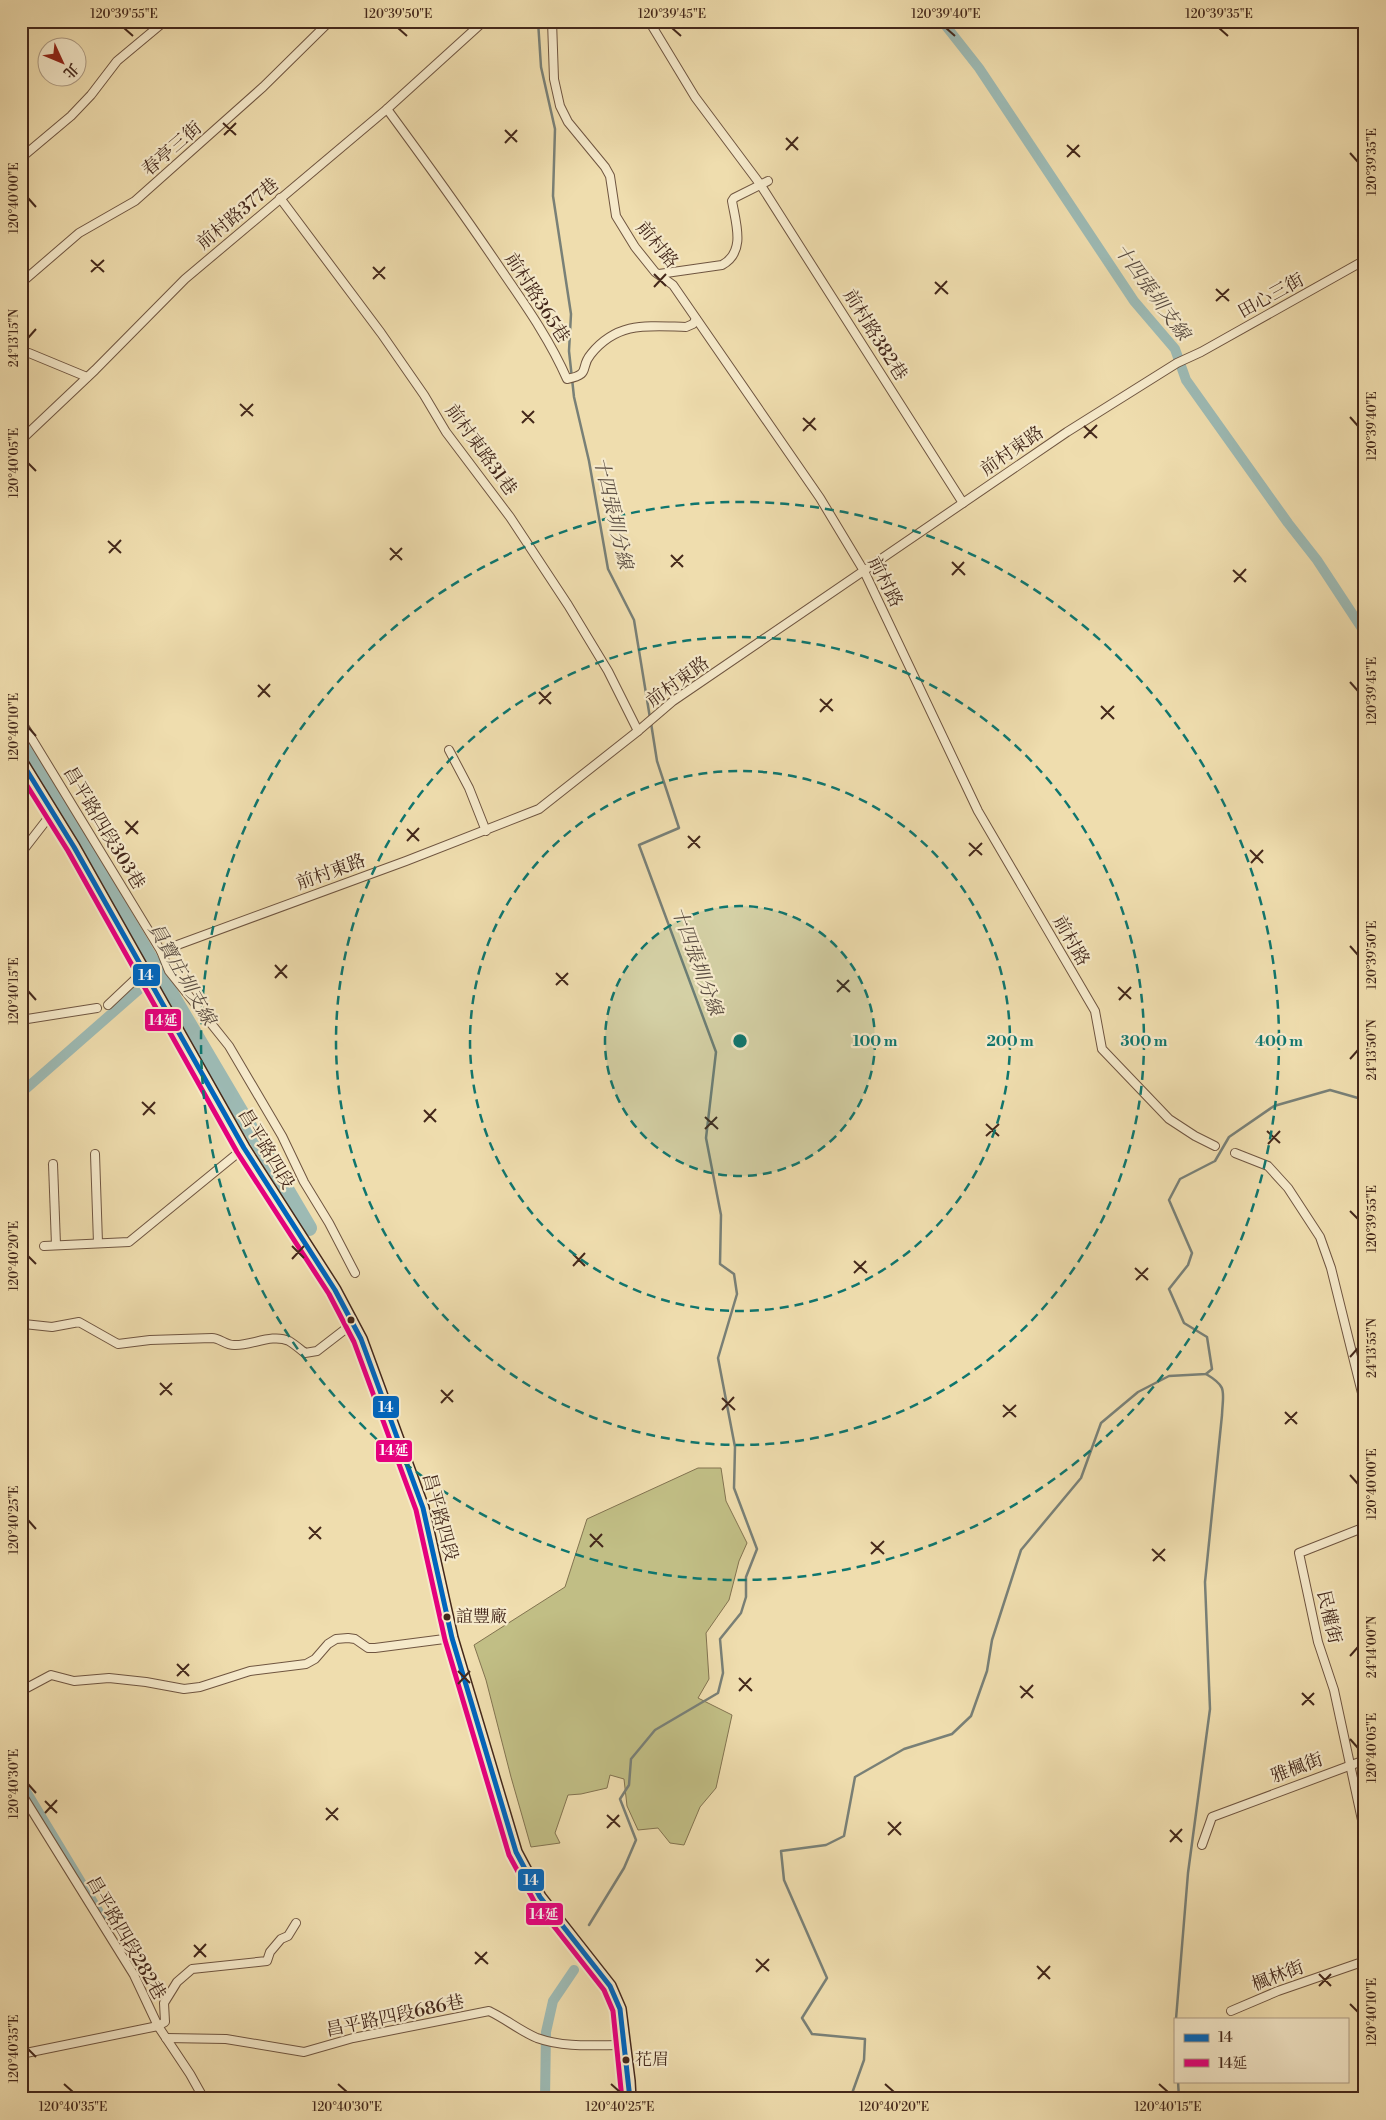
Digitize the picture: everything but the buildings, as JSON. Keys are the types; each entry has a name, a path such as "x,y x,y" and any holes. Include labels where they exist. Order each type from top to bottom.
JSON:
{"street":[{"path":"21,25 25,21"},
{"path":"21,158 71,116 91,95 117,62 165,21"},
{"name":"春亭三街","path":"21,284 79,233 135,201 263,87 330,21"},
{"name":"前村路377巷","path":"21,440 185,279 386,109 484,21"},
{"name":"前村路","path":"552,21 554,79 560,106 568,122 605,167 610,176 616,216 635,247 659,274 673,285 820,498 864,571 978,811 1095,1011 1102,1049 1170,1119 1195,1136 1215,1146"},
{"name":"前村路382巷","path":"649,21 695,97 764,182 963,503"},
{"name":"前村路365巷","path":"386,109 466,217 523,301 554,350 567,379 579,376 585,371 589,356 604,341 620,330 634,326 686,327 693,324 696,319"},
{"path":"659,274 727,263 734,254 738,243 732,202 734,198 764,182"},
{"name":"前村東路31巷","path":"280,198 381,333 424,395 446,432 510,517 608,671 638,731"},
{"name":"田心三街","path":"1177,363 1201,352 1365,260"},
{"path":"21,356 29,353 87,377"},
{"name":"前村東路","path":"161,951 486,831 539,809 673,701 1067,432 1177,363"},
{"name":"昌平路四段303巷","path":"21,721 161,951 170,972 229,1046 282,1136 304,1182 329,1223 355,1273"},
{"path":"449,750 469,788 486,831"},
{"name":"昌平路四段","path":"21,761 74,847 244,1148 334,1290 361,1339 423,1508 452,1638 516,1852 540,1897 610,1986 620,2009 623,2045 630,2081 630,2099"},
{"path":"21,854 52,813"},
{"path":"108,1005 144,971"},
{"path":"21,1020 97,1008"},
{"path":"44,1246 129,1242 244,1148"},
{"path":"1235,1153 1268,1166 1288,1188 1320,1237 1331,1268 1365,1405"},
{"path":"95,1154 98,1243"},
{"path":"53,1164 56,1245"},
{"path":"24,1324 52,1327 78,1322 118,1344 150,1340 212,1338 219,1338 228,1344 236,1345 272,1339 288,1340 305,1353 317,1350 352,1324"},
{"name":"民權街","path":"1365,1527 1299,1552 1318,1642 1334,1690 1365,1834"},
{"path":"21,1691 51,1675 74,1681 109,1678 184,1689 200,1687 250,1672 306,1664 336,1639 355,1639 368,1648 375,1648 452,1638"},
{"name":"雅楓街","path":"1202,1845 1212,1817 1365,1760"},
{"name":"昌平路四段282巷","path":"21,1793 134,1975 158,2026 204,2099"},
{"path":"21,2054 158,2026 165,2022 164,2003 177,1982 192,1969 267,1961 270,1952 281,1939 288,1936 296,1923"},
{"name":"楓林街","path":"1231,2011 1278,1991 1365,1961"},
{"name":"昌平路四段686巷","path":"166,2038 226,2039 304,2052 352,2038 489,2011 514,2027 538,2038 567,2046 623,2045"}],"shaded area":[{"path":"698,1468 721,1468 726,1501 747,1543 739,1561 729,1600 706,1633 709,1679 698,1698 732,1715 716,1788 700,1807 684,1845 670,1843 658,1828 638,1830 627,1806 624,1779 610,1775 607,1788 568,1795 555,1833 560,1843 531,1847 486,1680 474,1645 565,1587 587,1519"}],"waterway":[{"name":"十四張圳分線","path":"538,21 541,67 555,129 553,196 571,314 569,351 574,397 589,461 608,569 634,620 650,718"},
{"name":"十四張圳支線","path":"942,21 979,68 1134,301 1175,349 1186,380 1288,523 1317,560 1365,633"},
{"name":"十四張圳分線","path":"589,1925 624,1868 636,1840 620,1799 629,1785 631,1759 655,1730 718,1693 723,1673 720,1639 741,1613 746,1597 746,1577 757,1549 734,1488 735,1447 718,1358 737,1294 734,1274 720,1264 721,1215 706,1138 716,1052 639,845 679,828 657,761 651,723"},
{"name":"員寶庄圳支線","path":"21,740 309,1228"},
{"path":"21,1093 159,972"},
{"path":"850,2099 864,2060 865,2039 812,2034 802,2018 827,1978 784,1880 781,1851 826,1845 844,1836 855,1777 904,1749 952,1734 971,1716 987,1671 992,1640 1021,1550 1081,1478 1101,1423 1138,1392 1169,1376 1206,1374 1212,1369 1207,1337 1184,1323 1169,1289 1188,1265 1192,1253 1169,1200 1180,1179 1215,1161 1229,1137 1274,1106 1330,1090 1365,1100"},
{"path":"1176,2018 1188,1873 1210,1709 1205,1582 1223,1390 1218,1383 1206,1374"},
{"path":"21,1783 102,1917"},
{"name":"員寶庄圳支線","path":"545,2099 546,2032 553,2001 574,1970"},
{"path":"1178,2082 1179,2099"}],"transit line":[{"name":"14","path":"21,761 74,847 244,1148 335,1290 361,1339 423,1508 452,1638 516,1852 540,1897 610,1986 620,2009 630,2099"},
{"name":"14延","path":"21,776 68,851 237,1152 329,1294 354,1342 416,1510 445,1640 509,1855 534,1901 604,1990 613,2011 622,2099"}],"place":[{"name":"誼豐廠","path":"447,1617"},
{"name":"花眉","path":"626,2060"}]}
